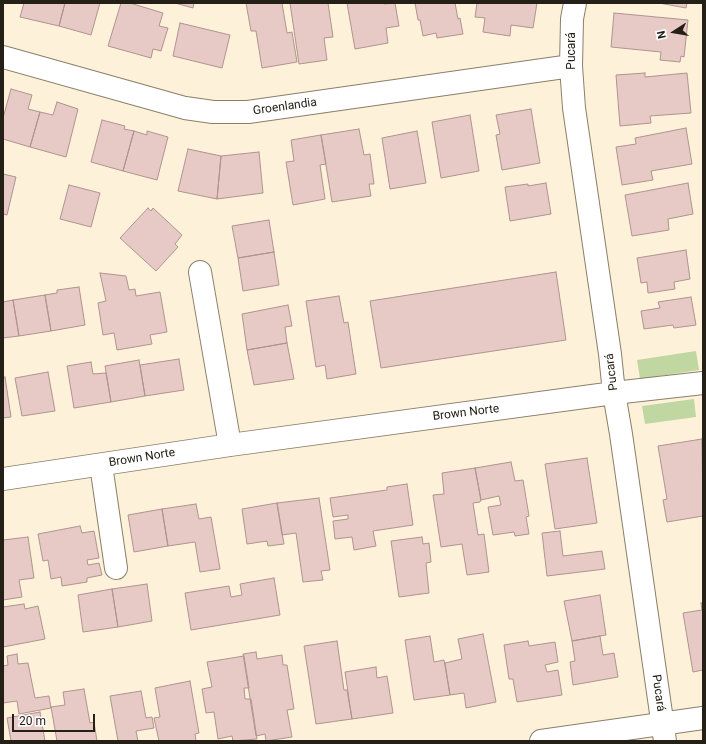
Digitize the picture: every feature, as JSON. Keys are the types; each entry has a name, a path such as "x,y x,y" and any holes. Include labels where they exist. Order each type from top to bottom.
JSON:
{"street":[{"name":"Pucará","path":"575,3 572,19 571,66 574,108 664,733"},
{"name":"Groenlandia","path":"3,57 185,108 213,112 255,111 571,66"},
{"path":"200,272 230,445"},
{"name":"Brown Norte","path":"3,479 230,445 703,382"},
{"name":"Brown Norte","path":"101,465 116,568"},
{"path":"541,741 664,733 703,718"}],"green space":[{"path":"696,351 699,370 640,379 637,360"},
{"path":"694,399 696,417 645,424 642,406"}],"building":[{"path":"24,3 65,3 59,26 20,17"},
{"path":"65,3 100,3 91,35 59,26"},
{"path":"121,3 130,3 163,13 159,26 168,28 161,51 153,49 151,58 108,46"},
{"path":"175,3 194,3 193,8"},
{"path":"246,3 282,3 287,33 292,32 297,62 262,68 256,31 251,31"},
{"path":"290,3 328,3 333,37 324,38 327,60 299,64"},
{"path":"347,3 395,3 399,26 386,28 388,43 355,49"},
{"path":"415,3 455,3 463,34 437,38 436,33 423,36"},
{"path":"477,3 537,3 533,28 511,25 510,36 483,32 485,18 475,17"},
{"path":"659,3 687,3 686,8"},
{"path":"614,13 688,20 684,57 681,56 680,62 660,60 661,52 611,47"},
{"path":"180,23 230,35 222,68 173,56"},
{"path":"645,73 645,77 687,73 691,113 650,116 651,123 620,126 616,75"},
{"path":"11,89 32,95 28,109 40,112 30,147 3,139 3,118"},
{"path":"57,102 78,109 66,157 30,147 40,112 53,115"},
{"path":"531,109 540,163 502,170 496,135 500,134 496,115"},
{"path":"470,115 479,171 441,178 432,122"},
{"path":"102,120 125,126 124,129 134,131 123,171 91,162"},
{"path":"686,128 692,164 651,171 653,180 622,185 616,147 636,144 635,138"},
{"path":"359,129 364,155 370,154 374,184 369,184 371,196 332,202 321,135"},
{"path":"134,131 147,135 147,131 168,137 157,180 123,171"},
{"path":"417,131 426,183 390,189 382,138"},
{"path":"321,135 326,164 320,165 325,199 293,205 286,162 294,161 291,140"},
{"path":"188,149 221,156 217,199 178,191"},
{"path":"259,152 263,193 217,199 221,156"},
{"path":"3,174 16,177 7,215 3,214"},
{"path":"546,183 551,214 510,221 505,187 528,184 528,186"},
{"path":"688,183 693,214 668,219 669,230 632,236 625,195"},
{"path":"69,185 100,193 91,227 60,219"},
{"path":"148,208 151,211 153,208 182,235 175,244 178,247 156,271 120,238"},
{"path":"269,220 274,252 238,258 232,226"},
{"path":"686,250 690,279 674,282 675,289 648,293 647,282 641,283 637,258"},
{"path":"274,252 279,285 243,291 238,258"},
{"path":"556,272 566,340 381,368 370,301"},
{"path":"100,273 126,276 129,290 135,289 136,296 160,292 167,332 150,335 152,344 117,350 114,333 103,335 98,303 106,301"},
{"path":"79,287 85,325 51,331 45,295 57,293 57,290"},
{"path":"45,295 51,331 19,336 13,300"},
{"path":"339,296 344,323 348,322 356,374 327,379 325,365 316,367 306,301"},
{"path":"691,297 696,325 674,328 673,325 644,329 641,311 660,308 658,302"},
{"path":"13,300 19,336 3,338 3,302"},
{"path":"288,305 292,326 285,327 287,343 247,350 242,314"},
{"path":"287,343 294,379 254,385 247,350"},
{"path":"179,359 184,390 145,396 140,365"},
{"path":"139,360 145,396 111,402 105,366"},
{"path":"91,362 93,374 106,373 111,402 74,408 67,366"},
{"path":"48,372 55,411 22,416 15,378"},
{"path":"5,377 11,417 3,418 3,378"},
{"path":"702,439 703,516 667,522 663,500 667,499 658,446"},
{"path":"587,458 597,523 555,529 545,464"},
{"path":"511,462 515,481 523,480 529,516 526,517 529,534 515,536 514,532 493,535 488,507 501,505 499,496 481,500 475,468"},
{"path":"475,468 481,500 480,502 473,503 478,535 484,534 489,572 467,575 462,544 441,547 433,495 444,494 442,473"},
{"path":"407,484 413,525 373,531 376,546 354,550 352,537 335,539 333,521 348,519 348,515 333,517 330,498 387,490 387,487"},
{"path":"319,498 330,570 321,571 323,580 303,582 296,533 282,535 277,503"},
{"path":"277,503 284,544 268,546 267,541 247,544 242,509"},
{"path":"196,504 199,519 211,517 220,569 200,572 195,542 168,546 162,509"},
{"path":"162,509 168,546 134,552 128,515"},
{"path":"80,526 82,533 94,531 99,558 87,560 88,565 99,563 102,575 87,578 87,582 62,586 61,577 51,579 48,560 43,561 38,534"},
{"path":"560,531 563,556 602,551 605,569 547,576 542,533"},
{"path":"28,537 34,578 19,580 22,597 3,600 3,540"},
{"path":"422,537 423,544 429,543 431,562 426,563 429,593 399,597 391,541"},
{"path":"274,578 280,615 191,630 185,593 229,586 231,597 242,595 240,584"},
{"path":"147,584 152,621 118,627 112,589"},
{"path":"112,589 118,627 83,632 78,595"},
{"path":"600,595 606,635 572,641 564,601"},
{"path":"701,603 703,603 703,670 693,672 683,613 702,610"},
{"path":"24,604 25,609 38,606 45,639 3,647 3,607"},
{"path":"483,634 496,702 466,708 464,693 450,695 445,663 462,659 458,639"},
{"path":"430,636 434,662 444,660 450,695 414,700 405,640"},
{"path":"600,636 603,655 614,653 618,677 573,685 570,662 575,661 572,641"},
{"path":"337,641 344,690 347,690 352,719 316,724 304,646"},
{"path":"528,641 529,646 555,642 558,662 545,665 547,672 558,670 562,695 517,702 513,679 509,679 504,645"},
{"path":"256,652 257,659 282,655 283,665 287,665 294,709 287,710 292,737 266,741 265,734 256,736 243,654"},
{"path":"17,654 18,664 28,663 35,698 49,696 51,708 19,714 17,701 3,703 3,666 8,665 7,656"},
{"path":"244,656 249,688 244,688 245,699 251,699 257,739 233,741 232,736 218,739 214,712 206,713 202,689 212,687 207,662"},
{"path":"376,667 377,678 387,676 393,713 352,719 345,672"},
{"path":"190,681 199,733 195,734 196,741 159,741 154,718 160,717 155,688"},
{"path":"84,689 90,723 94,722 97,741 57,741 51,707 65,705 63,692"},
{"path":"141,691 146,718 152,717 154,728 136,731 138,741 118,741 110,696"},
{"path":"40,712 45,741 11,741 7,718"}]}
